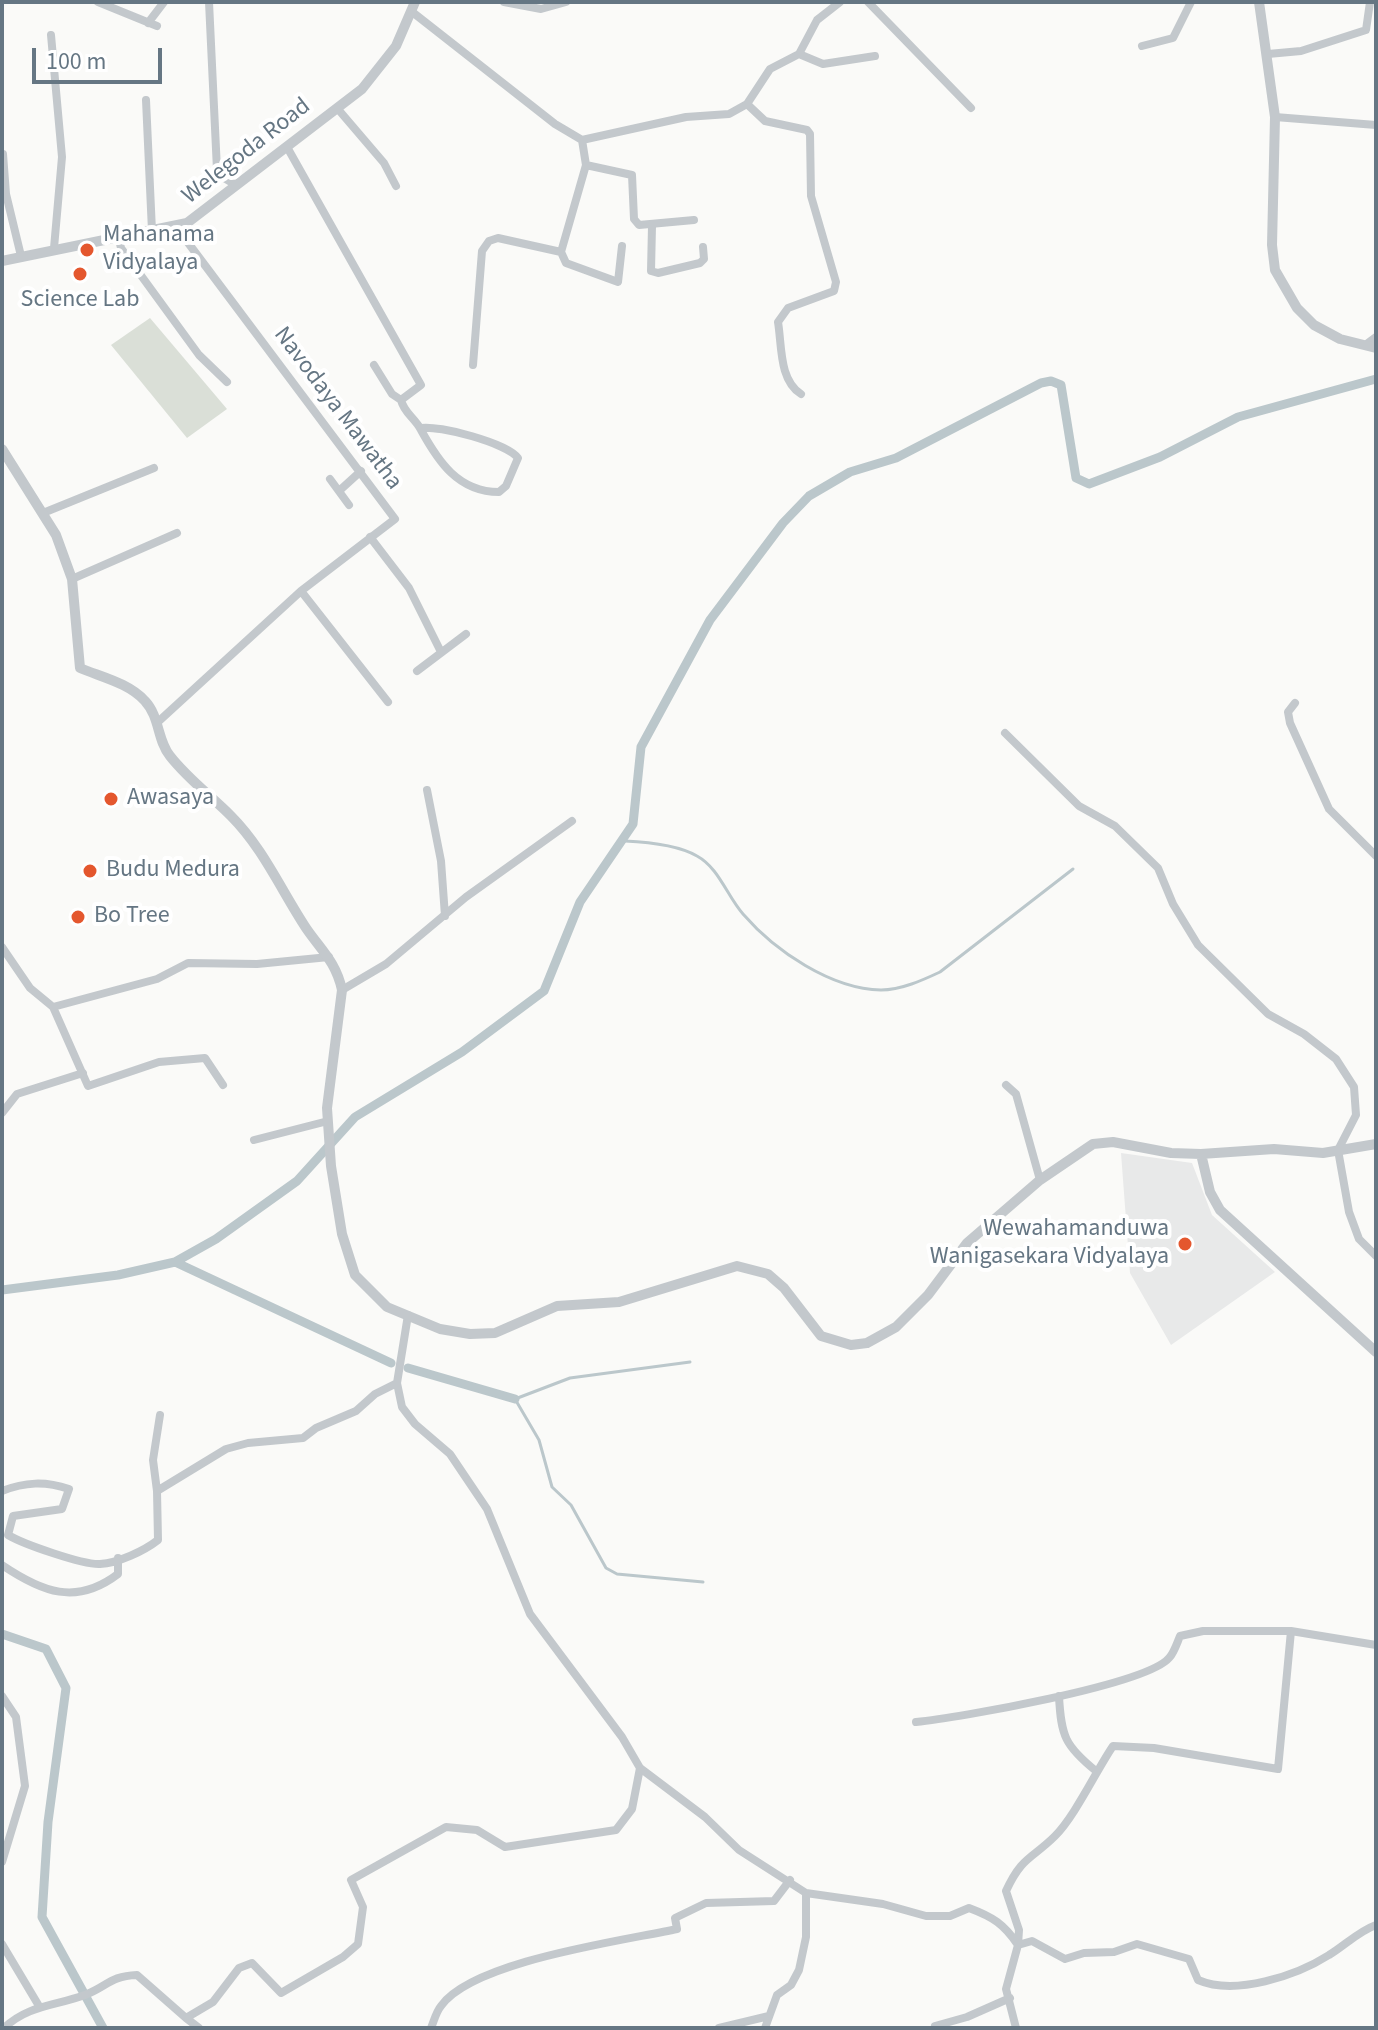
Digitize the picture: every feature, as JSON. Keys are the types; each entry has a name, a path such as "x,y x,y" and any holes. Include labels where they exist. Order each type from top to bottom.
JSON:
{"street":[{"path":"98,2 153,24 164,2"},
{"path":"209,2 217,170 219,175 236,185"},
{"path":"504,2 534,5 566,2"},
{"path":"413,7 555,124 582,140 686,117 729,114 747,104 770,69 799,54 817,20 840,2"},
{"path":"868,2 971,108"},
{"path":"1142,46 1173,38 1191,2"},
{"path":"1259,2 1275,117 1272,245 1275,270 1297,308 1314,325 1340,339 1373,343"},
{"path":"1268,54 1301,51 1366,30 1370,2"},
{"name":"Welegoda Road","path":"2,261 118,235 177,228 362,89 396,46 413,7"},
{"path":"51,35 62,157 54,248"},
{"path":"799,54 823,64 875,56"},
{"path":"146,100 152,231"},
{"path":"747,104 765,121 807,130 810,134 811,196 836,282 834,291 788,308 778,322 786,377 792,388 801,394"},
{"path":"337,108 384,163 396,186"},
{"path":"1275,117 1376,125"},
{"path":"582,140 586,165 561,252 566,263 618,282 622,246"},
{"path":"287,147 421,385 401,400"},
{"path":"3,154 6,194 21,256"},
{"path":"586,165 632,175 634,219 639,225 694,220"},
{"path":"652,226 651,271 658,273 700,263 704,259 703,247"},
{"name":"Navodaya Mawatha","path":"159,721 301,591 395,519 177,228"},
{"path":"118,235 121,248 177,328 227,382"},
{"path":"473,365 482,251 489,241 498,238 561,252"},
{"path":"374,365 392,394 401,400 404,410 421,428 448,474 489,492 506,486 517,467 518,458 514,452 474,438 421,428"},
{"path":"2,449 56,535 72,579 80,668 132,689 146,702 159,721 166,752 191,782 232,817 338,970 342,990 328,1121 342,1234 355,1275 387,1307 440,1329 470,1334 495,1333 557,1306 619,1302 737,1266 768,1274 784,1288 821,1336 851,1345 867,1343 896,1327 928,1295 967,1243 1040,1180 1093,1144 1113,1142 1171,1153 1201,1154 1274,1149 1338,1150 1376,1144"},
{"path":"43,513 154,468"},
{"path":"339,491 361,471"},
{"path":"330,479 349,505"},
{"path":"72,579 177,533"},
{"path":"370,537 409,588 441,652"},
{"path":"301,591 388,702"},
{"path":"417,671 466,634"},
{"path":"1295,703 1288,712 1290,723 1316,786 1329,809 1376,856"},
{"path":"1005,733 1079,806 1115,826 1158,868 1173,904 1198,945 1238,985 1268,1014 1304,1034 1336,1059 1354,1087 1356,1115 1338,1150 1349,1212 1359,1239 1376,1256"},
{"path":"427,790 441,861 445,916"},
{"path":"342,990 386,964 572,821"},
{"path":"2,947 30,988 53,1007 88,1086 159,1062 205,1058 223,1085"},
{"path":"53,1007 157,979 188,963 257,964 329,957"},
{"path":"2,1113 17,1094 83,1073"},
{"path":"1006,1085 1016,1094 1040,1180"},
{"path":"254,1140 328,1121"},
{"path":"1201,1154 1210,1192 1220,1210 1376,1352"},
{"path":"408,1315 397,1383 402,1407 415,1424 450,1454 487,1509 530,1614 622,1737 640,1768 705,1817 739,1850 806,1893 883,1904 926,1916 950,1916 969,1908 993,1917 1005,1926 1018,1945"},
{"path":"157,1491 226,1449 248,1443 303,1438 316,1428 356,1411 375,1394 397,1383"},
{"path":"2,1491 21,1484 50,1483 69,1489 62,1509 13,1516 8,1535 22,1544 99,1564 146,1549 158,1540 153,1460 160,1415"},
{"path":"2,1565 24,1580 58,1592 91,1592 118,1574 118,1558"},
{"path":"916,1722 951,1719 1059,1696 1142,1673 1168,1659 1180,1636 1203,1631 1291,1631 1376,1645"},
{"path":"1016,2028 1006,1989 1018,1945 1019,1930 1006,1891 1015,1872 1032,1851 1055,1835 1113,1746 1154,1748 1278,1769 1291,1631"},
{"path":"2,1696 16,1717 25,1786 2,1862"},
{"path":"1059,1696 1061,1733 1075,1755 1096,1771"},
{"path":"186,2018 213,2002 239,1968 252,1963 281,1993 343,1957 358,1944 363,1907 351,1880 446,1827 477,1830 505,1847 616,1830 632,1809 640,1768"},
{"path":"431,2028 441,2004 479,1978 519,1963 677,1929 675,1918 706,1903 774,1901 790,1880"},
{"path":"765,2028 777,1995 791,1985 799,1970 806,1937 806,1893"},
{"path":"1018,1945 1032,1941 1065,1959 1084,1953 1114,1952 1137,1944 1189,1959 1198,1980 1213,1986 1242,1985 1325,1958 1376,1925"},
{"path":"2,1944 39,2006"},
{"path":"4,2028 17,2015 39,2006 86,1995 117,1975 137,1975 199,2028"},
{"path":"935,2026 967,2017 1010,1998"},
{"path":"719,2028 769,2016"}],"shaded area":[{"path":"150,318 227,409 187,438 111,345"},
{"name":"Wewahamanduwa Wanigasekara Vidyalaya","path":"1121,1153 1192,1163 1212,1215 1275,1272 1171,1345 1130,1273"}],"waterway":[{"path":"2,1290 118,1275 175,1262 216,1239 297,1181 355,1117 462,1052 544,991 580,902 633,824 641,747 710,620 783,523 809,496 850,472 896,458 1041,383 1051,381 1061,385 1076,478 1089,484 1160,457 1238,417 1376,379"},
{"path":"625,841 672,847 697,856 717,875 743,914 788,954 805,966 843,983 881,990 904,986 940,972 1073,869"},
{"path":"175,1262 391,1363"},
{"path":"690,1362 570,1378 515,1399 539,1440 552,1487 571,1505 606,1568 617,1574 703,1582"},
{"path":"408,1368 515,1399"},
{"path":"2,1634 46,1649 66,1688 48,1822 42,1917 103,2028"}],"place":[{"name":"Mahanama Vidyalaya","path":"87,250"},
{"name":"Science Lab","path":"80,274"},
{"name":"Awasaya","path":"111,799"},
{"name":"Budu Medura","path":"90,871"},
{"name":"Bo Tree","path":"78,917"},
{"name":"Wewahamanduwa Wanigasekara Vidyalaya","path":"1185,1244"}]}
